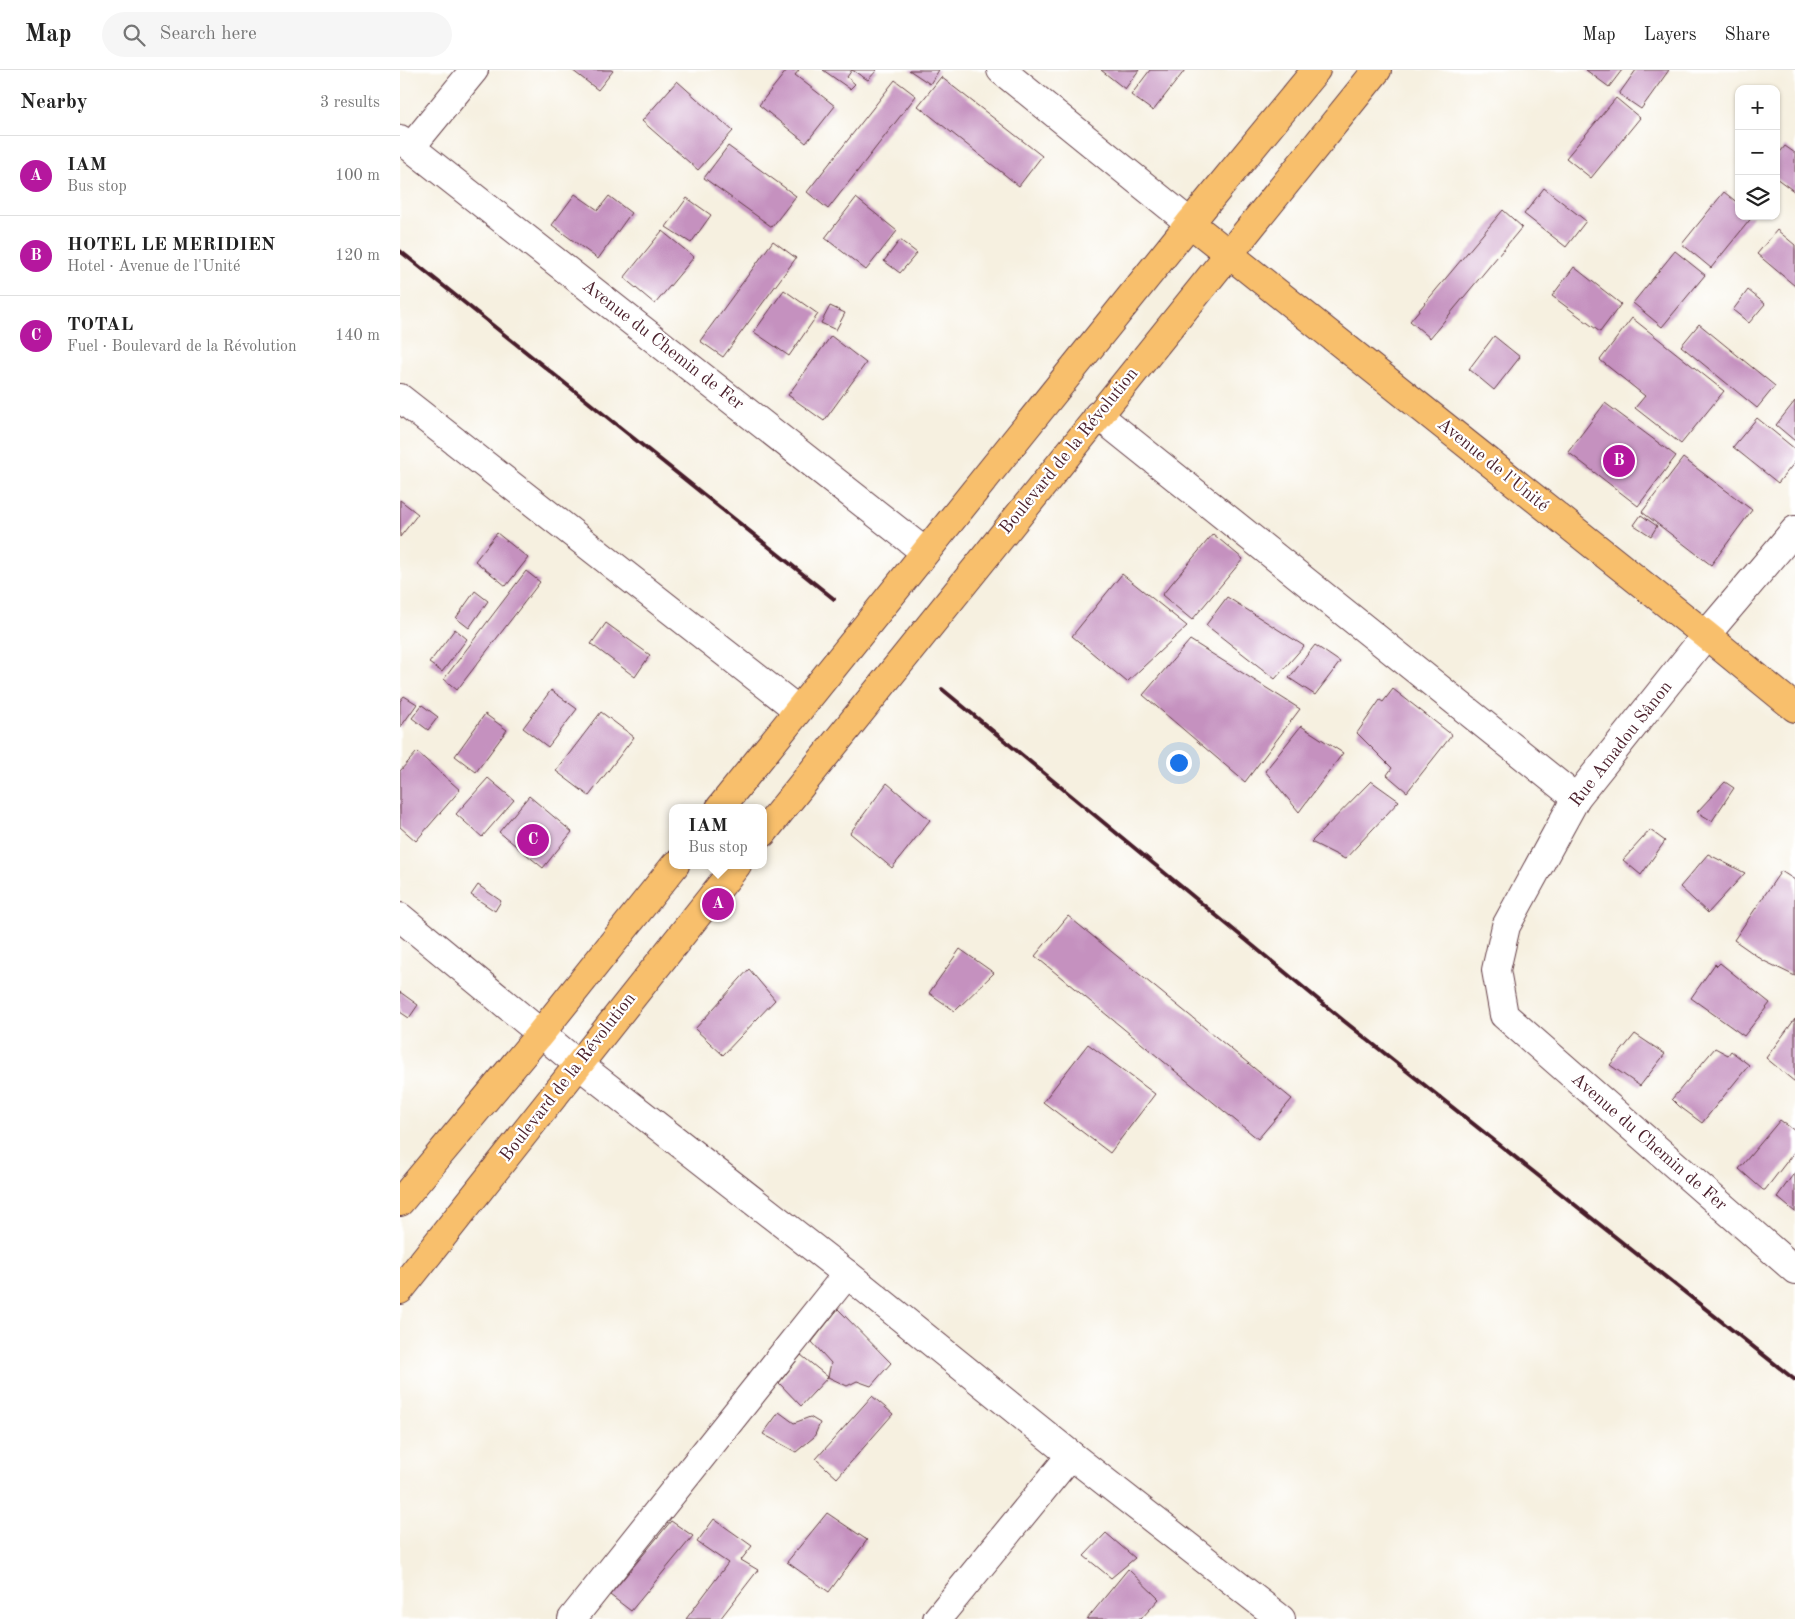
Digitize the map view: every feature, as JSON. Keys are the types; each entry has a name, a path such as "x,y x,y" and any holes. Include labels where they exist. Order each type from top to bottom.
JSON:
{"main road":[{"path":"723,804 1190,223 1316,70"},
{"name":"Boulevard de la Révolution","path":"767,827 1377,70"},
{"name":"Avenue de l'Unité","path":"1190,223 1795,708"},
{"path":"400,1202 540,1034 672,869"},
{"name":"Boulevard de la Révolution","path":"400,1290 734,869"}],"street":[{"path":"405,143 474,70"},
{"path":"1001,70 1190,223"},
{"name":"Avenue du Chemin de Fer","path":"405,143 925,552"},
{"path":"400,398 798,710"},
{"path":"1098,415 1576,798"},
{"name":"Rue Amadou Sânon","path":"1504,1014 1496,970 1506,926 1576,798 1706,635 1795,530"},
{"path":"400,916 540,1034 847,1274 1071,1455 1281,1619"},
{"name":"Avenue du Chemin de Fer","path":"1504,1014 1795,1270"},
{"path":"572,1619 847,1274"},
{"path":"937,1619 1071,1455"}],"building":[{"path":"572,70 611,70 613,71 598,90"},
{"path":"787,70 799,70 795,75 835,106 806,143 759,105"},
{"path":"823,70 852,70 847,77 855,84 850,89"},
{"path":"852,70 877,70 868,80"},
{"path":"909,70 939,70 930,84"},
{"path":"1101,70 1139,70 1125,89"},
{"path":"1150,70 1185,70 1153,111 1131,95"},
{"path":"1586,70 1622,70 1609,87"},
{"path":"1636,70 1669,70 1641,109 1619,94"},
{"path":"941,77 1042,156 1019,186 918,106"},
{"path":"895,80 916,96 828,209 807,192"},
{"path":"677,81 733,131 698,170 642,121"},
{"path":"1616,98 1640,118 1591,178 1566,158"},
{"path":"728,146 796,196 772,227 704,178"},
{"path":"1785,146 1795,153 1795,192 1780,181 1780,152"},
{"path":"1544,188 1586,221 1566,247 1524,214"},
{"path":"1724,192 1735,201 1735,220 1750,220 1711,268 1682,244"},
{"path":"575,194 598,210 609,196 631,213 598,259 552,225"},
{"path":"687,198 711,215 691,243 666,227"},
{"path":"856,198 897,231 866,270 825,238"},
{"path":"1503,210 1522,227 1430,338 1410,321"},
{"path":"1777,230 1795,245 1795,286 1757,254"},
{"path":"662,231 694,257 655,304 624,278"},
{"path":"900,240 917,253 900,273 884,261"},
{"path":"773,241 796,258 723,357 700,341"},
{"path":"1675,251 1705,275 1662,327 1633,303"},
{"path":"1574,267 1621,304 1600,332 1552,296"},
{"path":"784,290 818,314 789,356 754,332"},
{"path":"1748,290 1765,304 1749,323 1733,310"},
{"path":"830,306 845,313 836,330 821,323"},
{"path":"1632,318 1724,391 1681,444 1635,408 1645,396 1600,360"},
{"path":"1699,324 1775,386 1757,408 1681,346"},
{"path":"831,336 866,363 824,421 788,395"},
{"path":"1494,336 1520,357 1494,390 1469,369"},
{"path":"1795,401 1795,441 1776,425"},
{"path":"1605,403 1676,456 1638,506 1568,452"},
{"path":"1757,418 1795,449 1795,462 1778,483 1733,447"},
{"path":"1683,458 1752,510 1711,565 1642,512"},
{"path":"400,500 418,514 400,537"},
{"path":"1641,515 1657,526 1651,536 1634,525"},
{"path":"497,533 528,558 506,586 475,561"},
{"path":"1213,534 1243,559 1192,620 1162,595"},
{"path":"526,571 540,582 457,690 444,679"},
{"path":"1122,574 1187,626 1127,682 1072,636"},
{"path":"475,591 488,601 469,628 456,618"},
{"path":"1227,597 1304,646 1275,679 1206,625"},
{"path":"606,623 650,655 635,677 591,644"},
{"path":"455,629 467,639 442,672 429,663"},
{"path":"1190,640 1300,709 1245,782 1143,695"},
{"path":"1315,645 1340,662 1315,695 1289,678"},
{"path":"1393,689 1452,735 1407,792 1387,775 1392,768 1357,733 1380,700 1383,702"},
{"path":"551,690 577,709 548,747 523,728"},
{"path":"404,696 417,704 400,728 400,701"},
{"path":"422,705 438,717 428,730 412,718"},
{"path":"601,712 634,737 589,796 556,771"},
{"path":"485,714 507,730 476,772 455,756"},
{"path":"1301,726 1343,753 1299,812 1265,771"},
{"path":"417,752 460,790 416,841 400,827 400,771"},
{"path":"488,778 514,800 482,837 456,814"},
{"path":"1371,781 1399,801 1345,859 1311,842"},
{"path":"1725,782 1734,788 1712,821 1697,812"},
{"path":"887,783 930,820 892,868 850,833"},
{"path":"529,796 572,832 543,868 499,832"},
{"path":"1650,830 1665,841 1641,875 1623,860"},
{"path":"1708,854 1745,873 1708,913 1680,887"},
{"path":"1781,871 1795,880 1795,976 1764,961 1734,940"},
{"path":"478,885 501,901 495,911 471,895"},
{"path":"1068,916 1292,1099 1258,1139 1035,956"},
{"path":"960,949 994,973 955,1011 929,993"},
{"path":"1720,963 1770,1003 1744,1036 1691,998 1715,964 1717,966"},
{"path":"749,969 775,1000 723,1055 695,1029"},
{"path":"400,992 418,1005 409,1018 400,1012"},
{"path":"1795,1019 1795,1082 1766,1058"},
{"path":"1635,1034 1665,1054 1640,1086 1610,1065"},
{"path":"1088,1044 1155,1094 1110,1153 1043,1102"},
{"path":"1715,1048 1728,1055 1731,1051 1749,1065 1702,1123 1672,1099"},
{"path":"1780,1120 1795,1131 1795,1151 1765,1190 1763,1190 1739,1169"},
{"path":"1795,1172 1795,1212 1777,1197"},
{"path":"838,1309 891,1363 871,1386 857,1381 847,1386 828,1377 831,1363 812,1342"},
{"path":"801,1355 828,1377 801,1406 779,1383"},
{"path":"872,1396 893,1414 837,1478 816,1459"},
{"path":"779,1412 794,1423 810,1417 820,1423 814,1437 796,1452 763,1434"},
{"path":"827,1513 867,1540 829,1592 787,1562"},
{"path":"714,1519 752,1546 741,1560 758,1570 720,1619 686,1619 728,1563 697,1542"},
{"path":"671,1521 693,1536 631,1611 610,1595"},
{"path":"1106,1533 1135,1558 1111,1578 1084,1556"},
{"path":"1128,1569 1159,1599 1141,1619 1087,1619"}],"railway":[{"path":"400,251 834,599"},
{"path":"942,689 1344,1021 1795,1380"}],"place":[{"name":"HOTEL LE MERIDIEN","path":"1619,461"},
{"name":"TOTAL","path":"533,840"},
{"name":"IAM","path":"718,904"}]}
